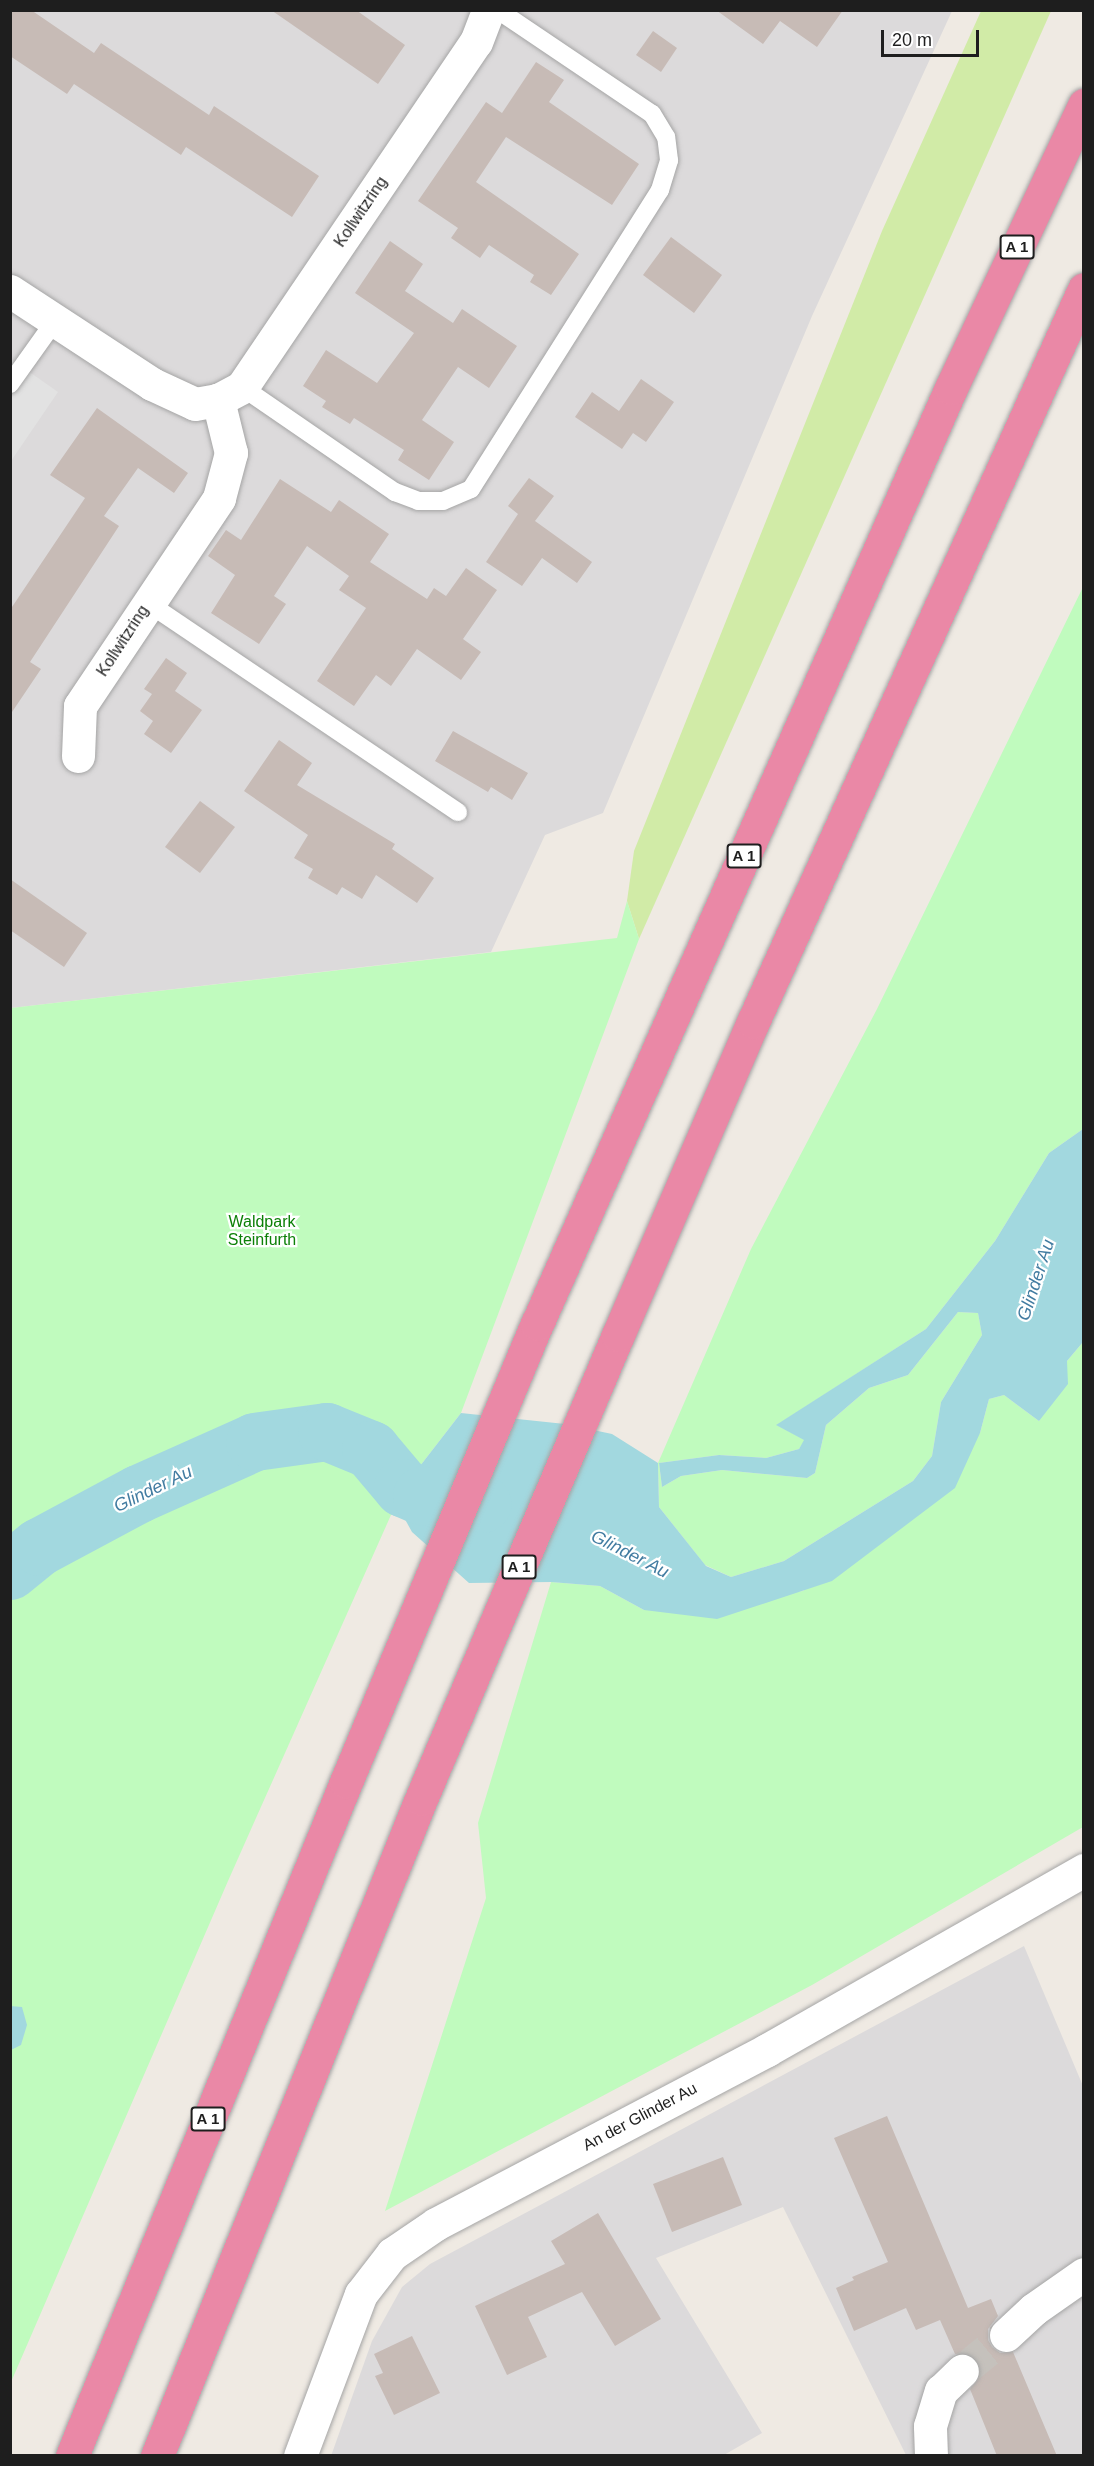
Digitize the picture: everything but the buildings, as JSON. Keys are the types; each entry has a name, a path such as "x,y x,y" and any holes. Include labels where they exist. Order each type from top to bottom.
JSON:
{"highway":[{"name":"A 1","path":"72,2456 346,1782 537,1324 951,388 1083,105"},
{"name":"A 1","path":"157,2456 421,1799 618,1335 757,1011 1083,289"}],"street":[{"name":"Kollwitzring","path":"78,756 80,706 219,498 231,453 230,394 476,42 488,10"},
{"path":"10,291 152,384 195,404 230,394"},
{"name":"An der Glinder Au","path":"300,2456 361,2294 392,2254 436,2224 767,2050 1083,1870"},
{"path":"1006,2335 1034,2309 1083,2274"},
{"path":"931,2456 930,2426 941,2391 962,2371"}],"lane":[{"path":"230,394 395,492 418,501 443,501 471,489 660,190 669,160 666,138 652,114 498,10"},
{"path":"10,384 56,321"},
{"path":"148,603 458,812"}],"shaded area":[{"path":"10,11 952,11 812,316 603,813 545,835 491,952 11,1008"},
{"path":"11,359 58,392 11,461"},
{"path":"1024,1946 1083,2086 1083,2455 906,2455 783,2207 656,2258 762,2433 724,2455 331,2456 372,2341 402,2287 430,2264"}],"green space":[{"path":"981,11 1051,11 639,939 627,901 634,851 882,231"},
{"path":"1083,587 1083,1129 1049,1153 995,1241 926,1329 777,1425 805,1440 799,1449 766,1458 719,1455 659,1463 662,1487 681,1476 722,1470 807,1478 815,1473 826,1425 869,1388 908,1375 958,1312 978,1313 982,1335 941,1402 932,1456 913,1481 784,1561 731,1577 705,1565 659,1507 658,1463 751,1249 877,1009"},
{"name":"Waldpark Steinfurth","path":"627,901 639,939 461,1413 403,1488 228,1881 11,2382 11,1008 617,938"},
{"path":"1083,1342 1083,1827 812,1985 385,2211 486,1898 478,1823 551,1582 600,1586 644,1610 803,1591 980,1433 989,1399 1004,1395 1039,1421 1067,1361"}],"water":[{"path":"1083,1129 1083,1342 1067,1361 1068,1384 1039,1421 1004,1395 989,1399 980,1433 955,1488 832,1581 717,1619 644,1610 600,1586 551,1582 469,1583 412,1532 396,1503 403,1488 461,1413 565,1424 612,1434 658,1463 659,1507 706,1566 731,1577 784,1561 913,1481 932,1456 941,1402 982,1335 978,1313 958,1312 908,1375 869,1388 826,1425 815,1473 807,1478 722,1470 681,1476 662,1487 659,1463 719,1455 766,1458 799,1449 804,1440 776,1425 926,1329 995,1241 1049,1153"},
{"path":"10,2006 22,2007 27,2025 21,2045 11,2050"}],"waterway":[{"name":"Glinder Au","path":"10,1571 40,1547 139,1494 255,1442 327,1432 371,1450 403,1488 422,1496 482,1504"}],"tunnel":[{"path":"962,2371 1006,2335"}]}
